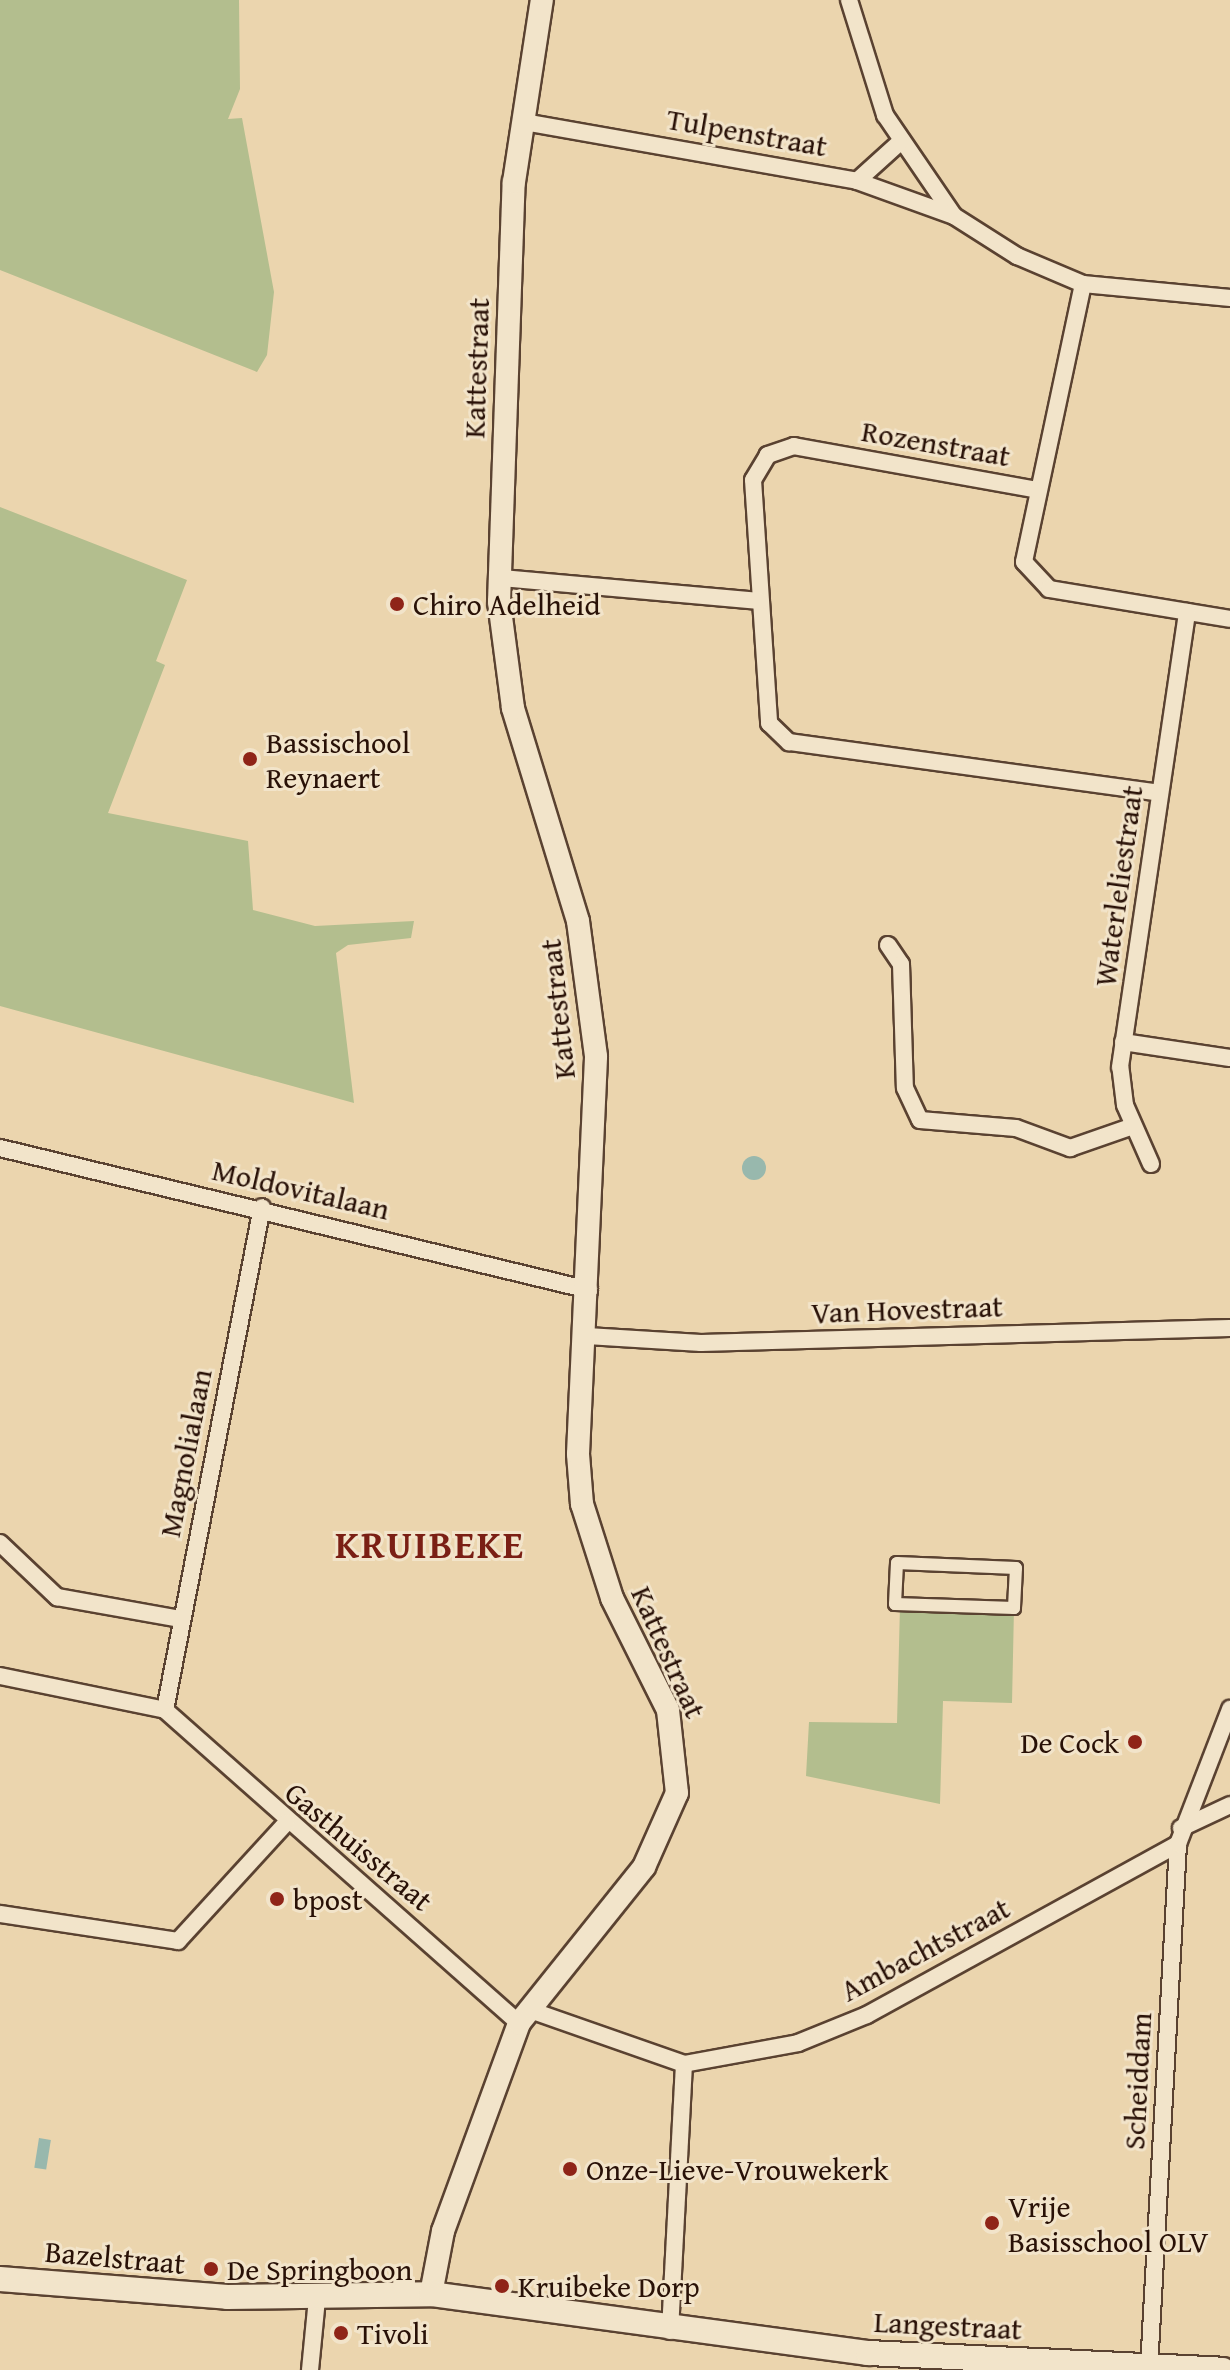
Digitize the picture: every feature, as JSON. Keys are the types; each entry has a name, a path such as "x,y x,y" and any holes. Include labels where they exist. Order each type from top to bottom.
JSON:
{"main road":[{"name":"Bazelstraat","path":"0,2279 317,2298 431,2294"},
{"name":"Langestraat","path":"431,2294 670,2331 868,2353 1223,2370"}],"street":[{"name":"Kattestraat","path":"431,2294 443,2231 524,2016 644,1867 666,1833 677,1793 668,1710 612,1598 582,1504 578,1454 598,1126 589,991 578,921 513,708 501,578 508,272 524,122 542,0"},
{"name":"Tulpenstraat","path":"849,0 868,73 899,143 954,216"},
{"name":"Tulpenstraat","path":"524,122 857,181 954,216 1017,256 1083,284 1230,298"},
{"path":"857,181 899,143"},
{"name":"Rozenstraat","path":"1083,284 1038,490 782,448 758,465 753,480 765,709 789,742 1160,793"},
{"path":"1038,490 1023,548 1038,584 1230,619"},
{"path":"501,578 760,601"},
{"name":"Waterleliestraat","path":"1151,1164 1133,1126 1120,1067 1187,612"},
{"path":"888,945 901,964 905,1088 920,1120 1016,1128 1070,1148 1133,1126"},
{"path":"1123,1042 1230,1058"},
{"name":"Moldovitalaan","path":"0,1148 262,1207 589,1290"},
{"name":"Magnolialaan","path":"165,1710 262,1207"},
{"name":"Van Hovestraat","path":"587,1336 701,1343 1230,1328"},
{"path":"0,1543 57,1597 181,1619"},
{"path":"897,1563 1016,1568 1014,1608 895,1604 897,1563"},
{"path":"0,1676 165,1710"},
{"name":"Scheiddam","path":"1149,2368 1180,1836 1230,1709"},
{"name":"Gasthuisstraat","path":"165,1710 286,1823 524,2016"},
{"name":"Ambachtstraat","path":"684,2064 798,2043 867,2015 1230,1805"},
{"path":"0,1914 178,1941 286,1823"},
{"path":"524,2016 684,2064 670,2331"},
{"path":"310,2370 317,2298"}],"green space":[{"path":"0,0 239,0 240,89 228,119 242,118 274,292 267,355 257,372 0,270"},
{"path":"0,507 187,580 156,661 165,665 108,813 248,841 253,910 315,926 414,921 411,938 348,945 336,953 354,1103 0,1006"},
{"path":"900,1606 1014,1608 1012,1703 943,1701 940,1804 806,1776 809,1722 897,1723"}],"water":[{"path":"754,1156 765,1163 766,1168 759,1179 754,1180 743,1173 742,1168 749,1157"},
{"path":"39,2138 51,2140 46,2170 34,2168"}],"place":[{"name":"Chiro Adelheid","path":"397,604"},
{"name":"Bassischool Reynaert","path":"250,759"},
{"name":"De Cock","path":"1135,1742"},
{"name":"bpost","path":"277,1899"},
{"name":"Onze-Lieve-Vrouwekerk","path":"570,2169"},
{"name":"Vrije Basisschool OLV","path":"992,2223"},
{"name":"De Springboon","path":"211,2269"},
{"name":"Kruibeke Dorp","path":"502,2286"},
{"name":"Tivoli","path":"341,2333"}],"district":[{"name":"KRUIBEKE","path":"430,1545"}]}
